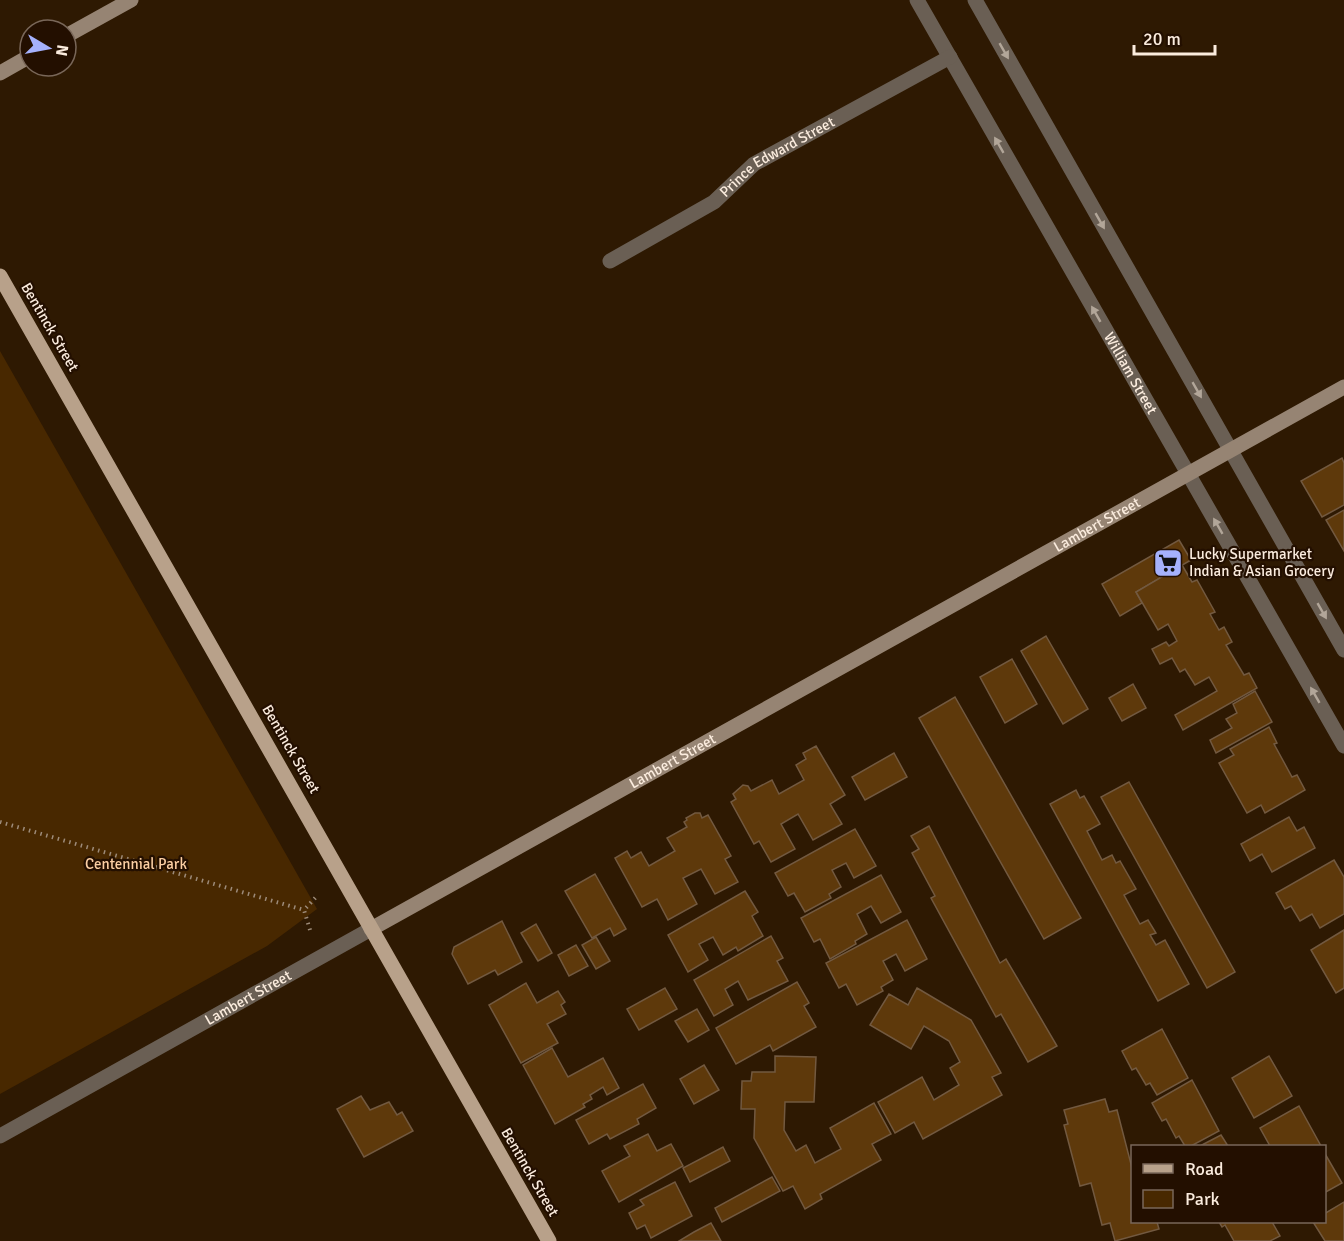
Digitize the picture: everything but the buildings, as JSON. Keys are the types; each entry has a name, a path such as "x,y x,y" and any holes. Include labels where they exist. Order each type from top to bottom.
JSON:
{"main road":[{"path":"78,29 131,0"},
{"path":"0,73 18,63"},
{"name":"Bentinck Street","path":"0,276 549,1241"},
{"name":"Lambert Street","path":"371,929 1344,387"}],"street":[{"name":"William Street","path":"917,0 1344,746"},
{"path":"975,0 1344,650"},
{"name":"Prince Edward Street","path":"610,261 714,202 754,164 950,57"},
{"name":"Lambert Street","path":"0,1136 371,929"}],"path":[{"path":"0,822 304,910"},
{"path":"304,910 316,897"},
{"path":"304,910 310,930"}],"green space":[{"name":"Centennial Park","path":"0,351 317,909 267,946 0,1094"}],"place":[{"name":"Lucky Supermarket Indian & Asian Grocery","path":"1168,563"}]}
